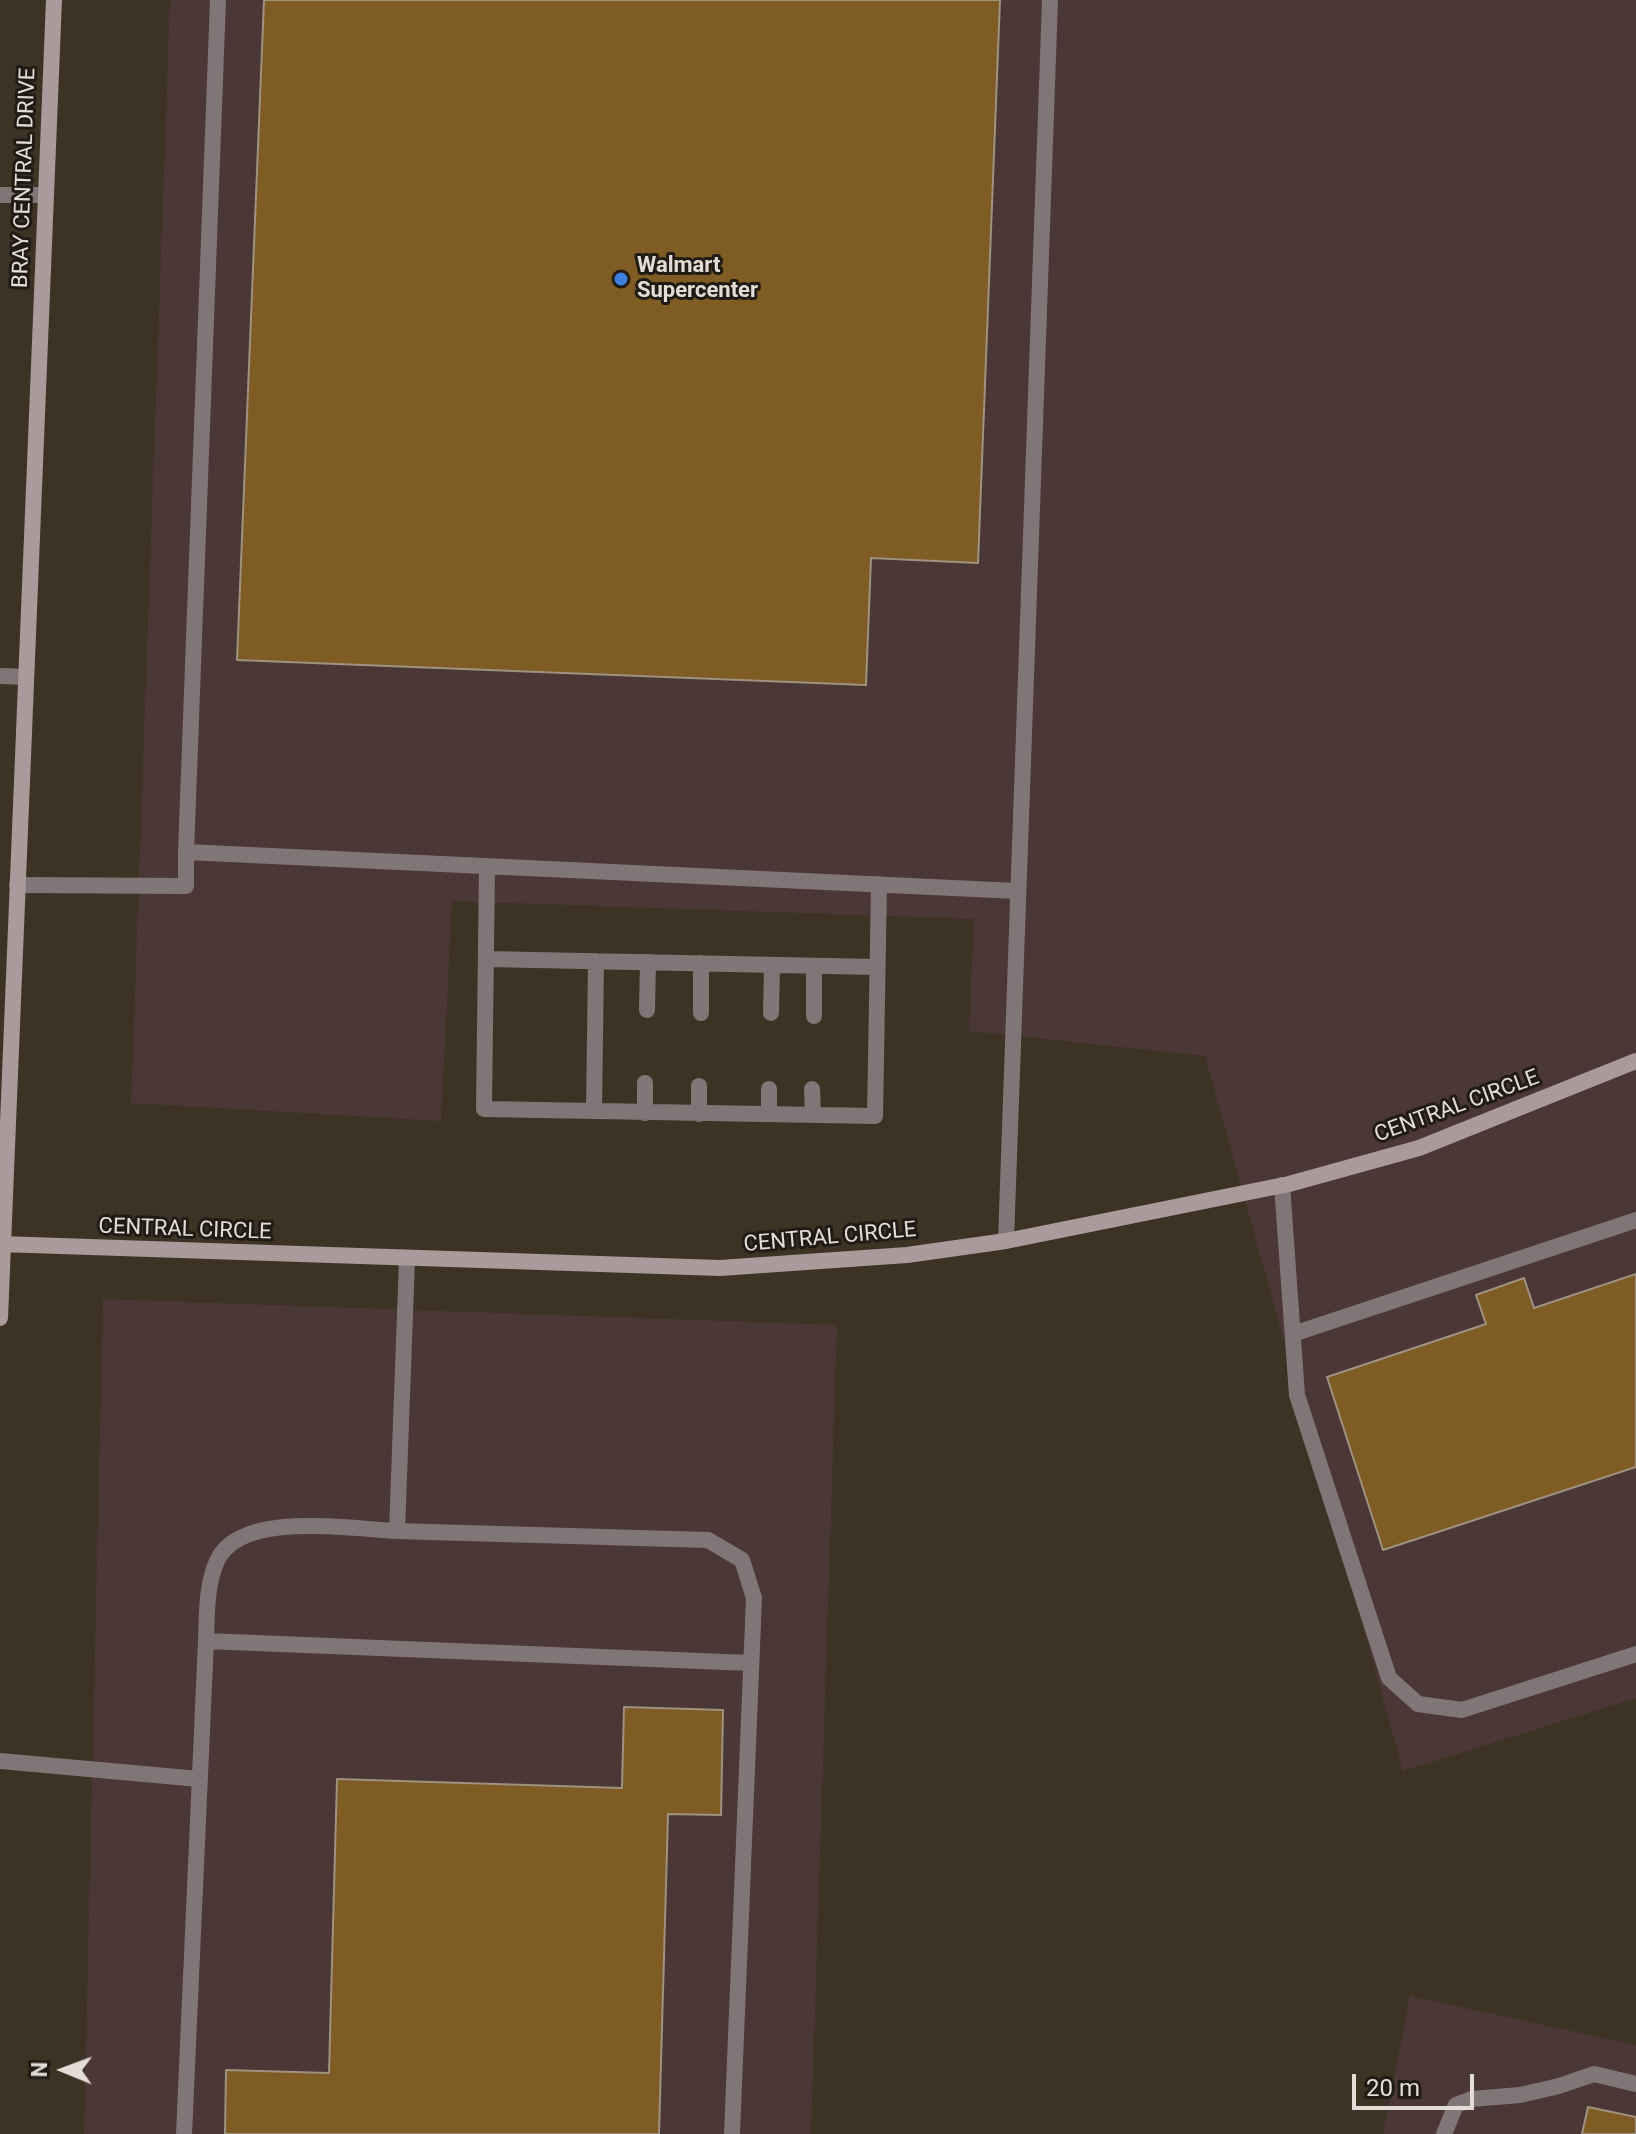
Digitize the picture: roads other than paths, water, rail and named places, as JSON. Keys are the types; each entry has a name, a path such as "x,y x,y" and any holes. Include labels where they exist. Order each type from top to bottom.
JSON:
{"street":[{"name":"BRAY CENTRAL DRIVE","path":"0,1318 54,0"},
{"name":"CENTRAL CIRCLE","path":"1,1244 407,1260 720,1268 907,1255 1006,1241 1282,1185 1419,1148 1636,1061"}],"lane":[{"path":"17,885 186,886 218,0"},
{"path":"1006,1241 1050,0"},
{"path":"0,195 46,195"},
{"path":"0,676 26,677"},
{"path":"186,852 1017,891"},
{"path":"487,866 484,1109 875,1116 879,884"},
{"path":"486,959 877,967"},
{"path":"594,1111 596,961"},
{"path":"647,1010 648,962"},
{"path":"701,963 701,1013"},
{"path":"771,1013 772,965"},
{"path":"814,966 814,1016"},
{"path":"645,1083 645,1113"},
{"path":"699,1086 699,1114"},
{"path":"769,1089 769,1114"},
{"path":"812,1089 813,1115"},
{"path":"1282,1185 1297,1395 1389,1678 1418,1704 1462,1710 1636,1654"},
{"path":"1293,1334 1636,1220"},
{"path":"397,1531 407,1260"},
{"path":"184,2134 209,1592 217,1560 232,1540 264,1527 708,1540 742,1560 750,1576 754,1598 732,2134"},
{"path":"206,1641 750,1663"},
{"path":"0,1761 199,1779"},
{"path":"1444,2134 1456,2105 1472,2099 1520,2095 1594,2074 1636,2084"}],"place":[{"name":"Walmart Supercenter","path":"621,279"}]}
